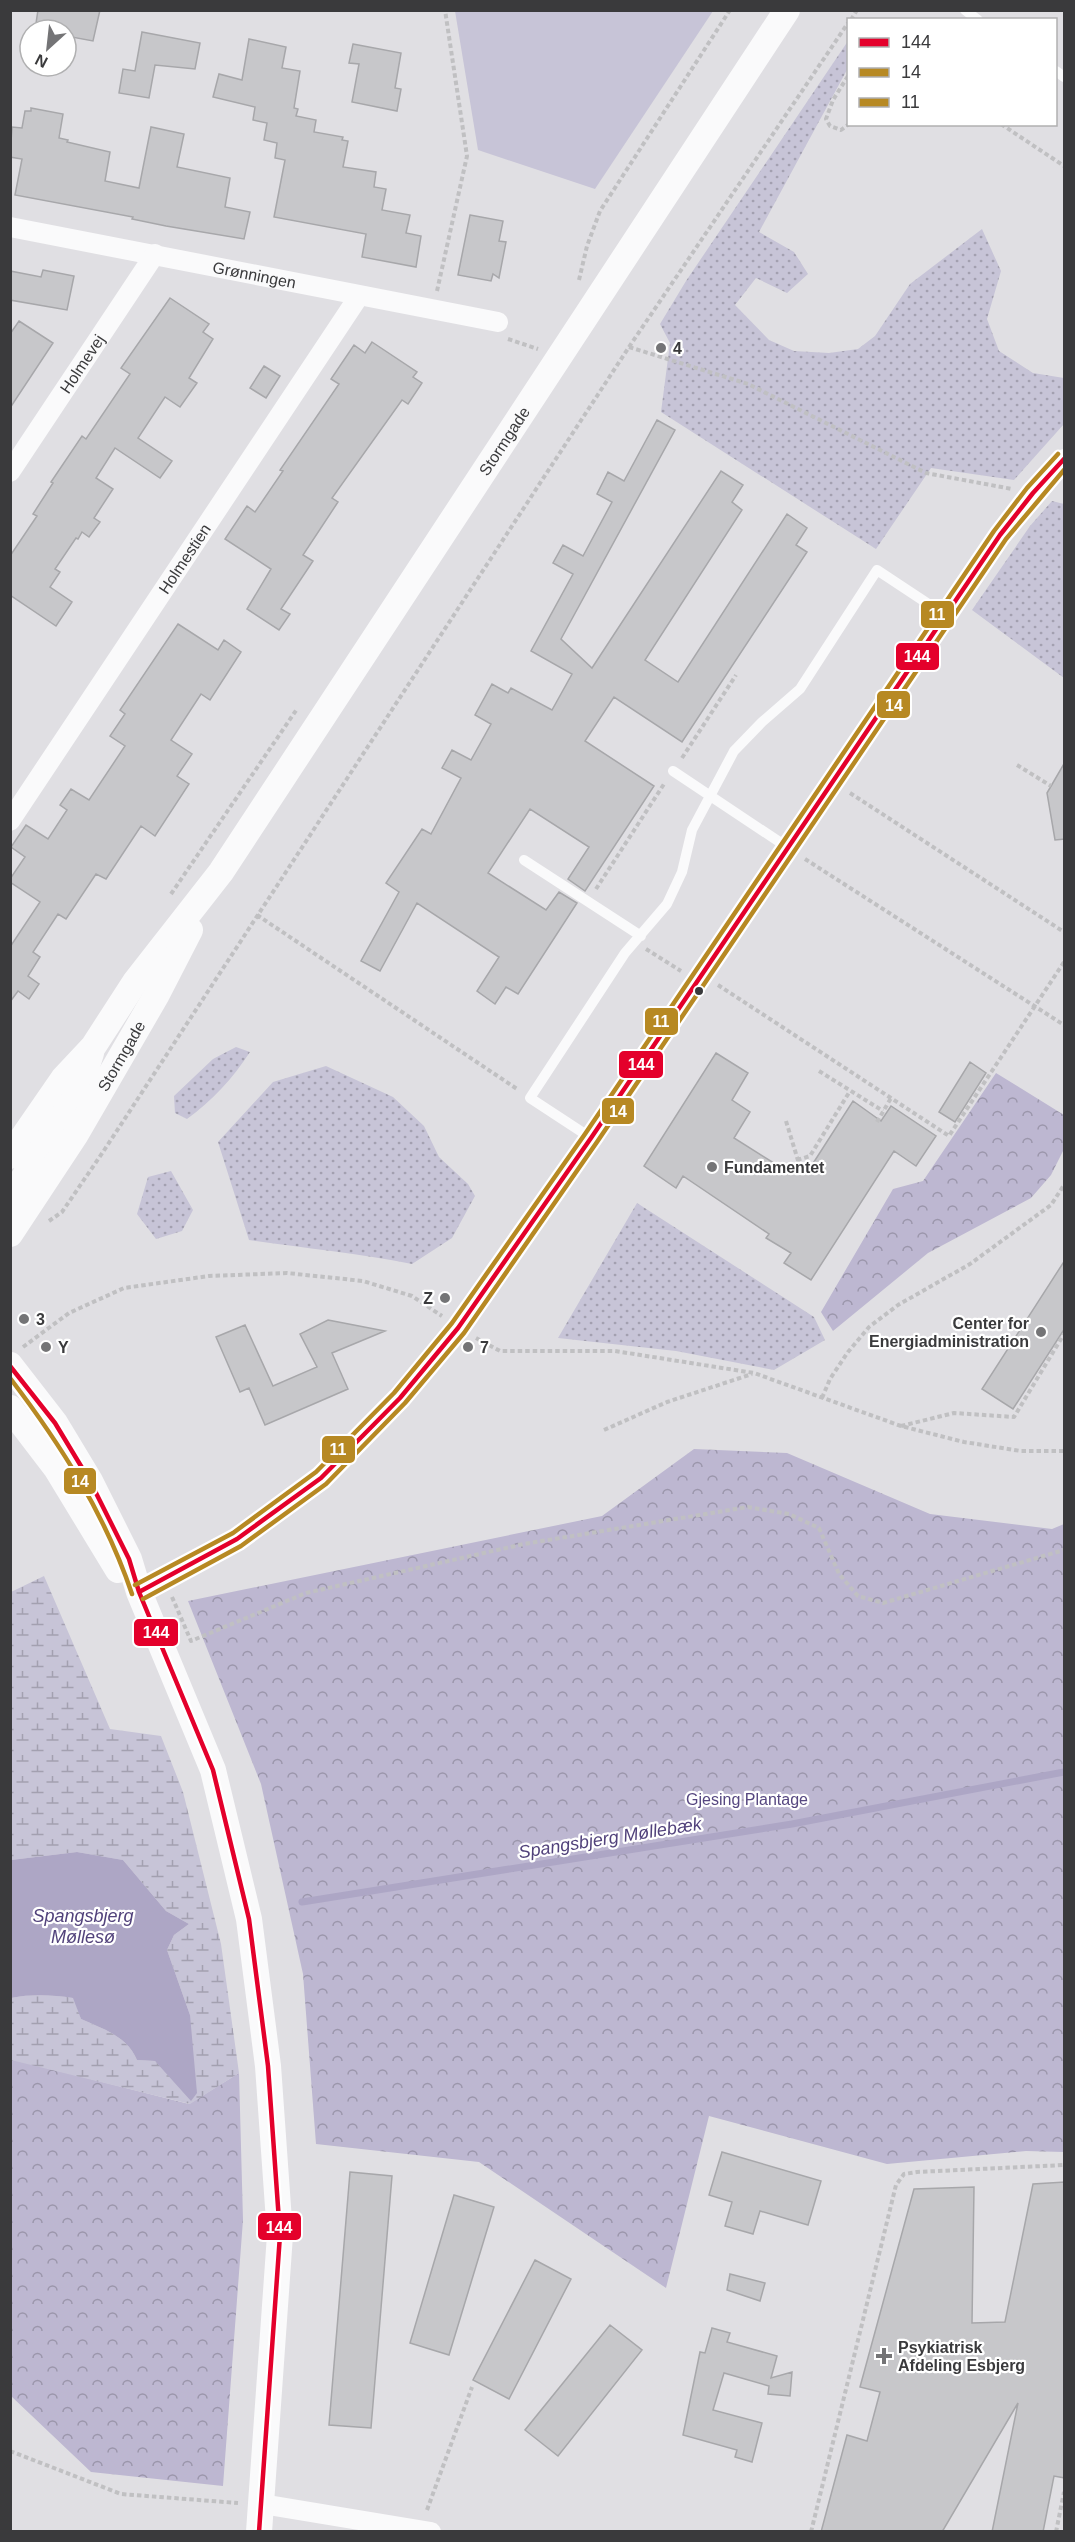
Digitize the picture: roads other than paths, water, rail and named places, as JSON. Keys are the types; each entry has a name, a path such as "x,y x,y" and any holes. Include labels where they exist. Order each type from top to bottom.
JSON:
{"street":[{"name":"Stormgade","path":"10,1156 63,1079 93,1047 135,982 221,872 787,10"},
{"name":"Grønningen","path":"10,227 498,322"},
{"name":"Holmevej","path":"10,472 155,254"},
{"name":"Holmestien","path":"10,821 359,296"},
{"path":"139,1592 237,1539 321,1478 400,1398 459,1328 591,1138 1000,535 1033,493 1062,468"},
{"name":"Stormgade","path":"10,1234 76,1134 156,996 221,872"},
{"path":"10,1199 79,1091 93,1047"},
{"path":"15,1358 90,1481 129,1558 139,1592 213,1770 249,1919 268,2066 280,2235 259,2532"},
{"path":"10,1408 56,1468 116,1568 139,1592"},
{"path":"262,2504 426,2530"}],"lane":[{"path":"591,1138 530,1098 625,953 667,904 682,872 692,830 734,751 762,722 800,689 877,570 945,615"},
{"path":"673,771 787,847"},
{"path":"524,860 588,902 638,939"}],"water":[{"name":"Spangsbjerg Møllesø","path":"77,1852 123,1860 166,1911 189,1924 174,1935 167,1950 190,2015 197,2093 191,2101 155,2061 137,2060 121,2039 81,2019 73,1998 42,1995 11,1998 11,1860"}],"waterway":[{"name":"Spangsbjerg Møllebæk","path":"302,1902 792,1824 1064,1772"}],"place":[{"name":"4","path":"661,348"},
{"name":"Fundamentet","path":"712,1167"},
{"name":"Z","path":"445,1298"},
{"name":"3","path":"24,1319"},
{"name":"Center for Energiadministration","path":"1041,1332"},
{"name":"Y","path":"46,1347"},
{"name":"7","path":"468,1347"},
{"name":"Psykiatrisk Afdeling Esbjerg","path":"884,2356"}],"park label":[{"name":"Gjesing Plantage","path":"747,1799"}]}
